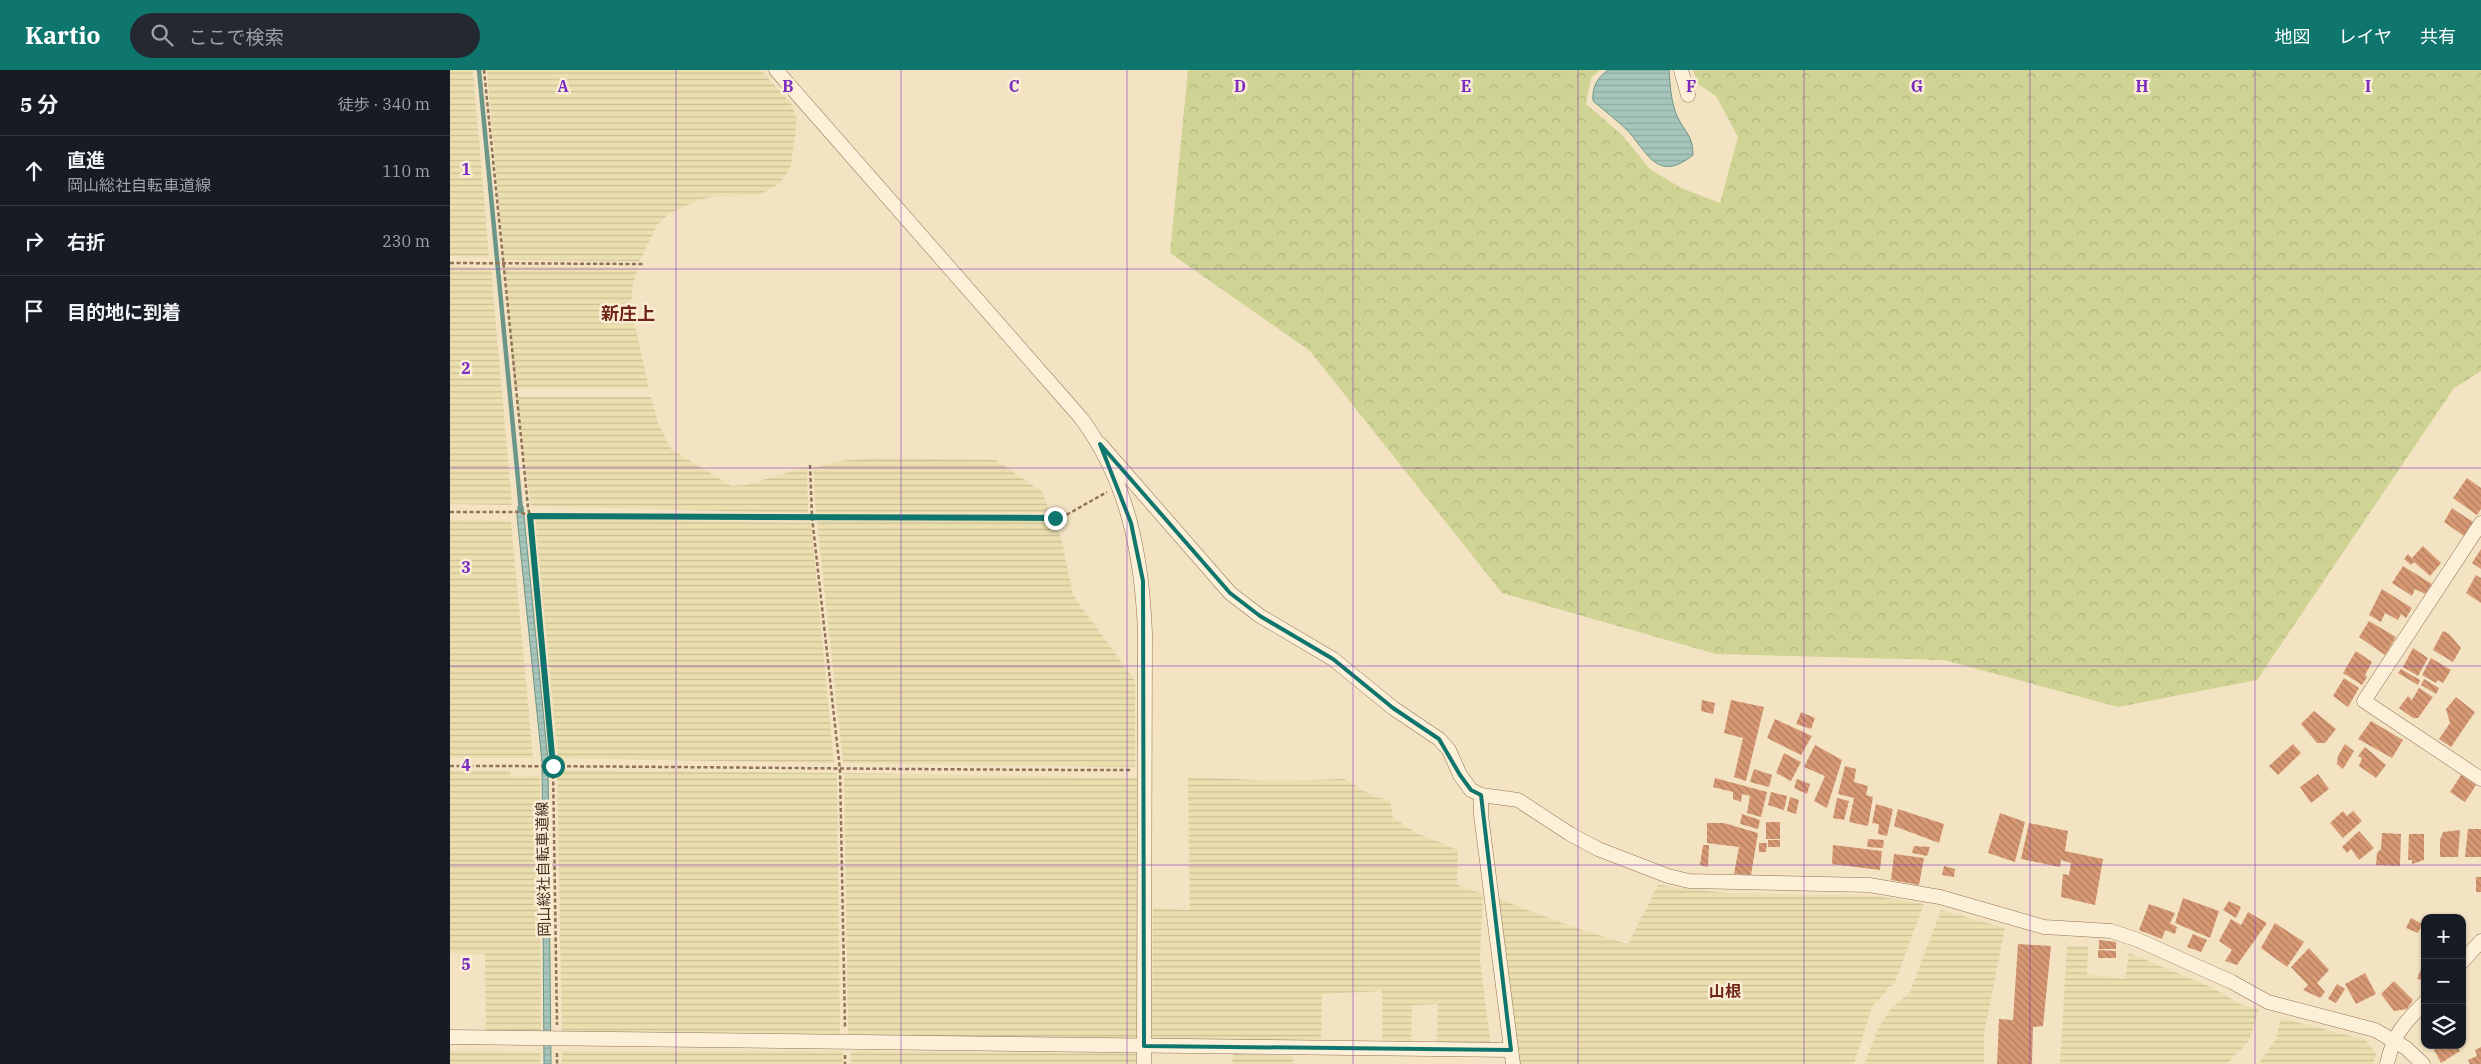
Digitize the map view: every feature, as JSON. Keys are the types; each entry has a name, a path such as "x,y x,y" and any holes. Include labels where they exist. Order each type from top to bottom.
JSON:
{"street":[{"path":"776,70 1036,364 1100,444 1230,593 1260,616 1333,659 1393,708 1439,739 1449,750 1460,775 1471,790 1481,795 1518,800 1570,834 1598,849 1668,876 1689,881 1868,885 1940,897 2044,927 2111,931 2138,940 2232,982 2268,1002 2375,1030 2406,1048 2424,1064"},
{"path":"1681,70 1688,94"},
{"path":"1100,444 1118,485 1131,523 1143,581 1146,770 1144,1064"},
{"path":"2481,523 2364,701 2481,779"},
{"path":"1481,795 1481,816 1513,1064"},
{"path":"2465,959 2481,941"},
{"path":"2387,1064 2393,1041 2400,1028 2423,1004"},
{"path":"450,1037 1511,1050"}],"path":[{"name":"岡山総社自転車道線","path":"484,70 501,264 529,515 551,766 551,1038 557,1064"},
{"path":"450,263 643,264"},
{"path":"810,465 812,517 840,770 845,1064"},
{"path":"450,512 518,512 529,515 1055,518 1068,514 1118,485"},
{"path":"450,766 840,770 1146,770"}],"highlighted area":[{"path":"1100,444 1230,593 1260,616 1333,659 1393,708 1439,739 1471,790 1481,795 1511,1050 1144,1046 1143,581 1131,523"}],"shaded area":[{"path":"450,70 473,70 489,257 450,256"},
{"path":"487,70 761,70 791,104 797,118 791,166 780,183 759,195 717,196 699,200 670,213 657,225 640,261 504,260"},
{"path":"450,267 491,268 512,505 450,504"},
{"path":"505,267 638,268 632,288 631,308 649,388 514,388"},
{"path":"516,397 651,397 658,423 671,449 731,486 746,485 807,467 808,513 531,506"},
{"path":"875,458 996,460 1042,492 1050,512 816,513 813,468 840,461"},
{"path":"535,518 811,523 834,763 558,758"},
{"path":"450,520 511,521 533,758 450,758"},
{"path":"817,521 1051,521 1061,537 1073,595 1135,681 1135,767 843,763"},
{"path":"450,770 510,770 511,777 540,776 541,1034 486,1032 485,954 450,953"},
{"path":"557,770 837,773 840,1035 562,1035"},
{"path":"844,773 1137,778 1138,1040 848,1035"},
{"path":"1188,777 1280,781 1344,779 1375,797 1390,800 1393,818 1418,834 1458,850 1457,885 1483,894 1480,960 1491,1046 1437,1044 1438,1004 1412,1005 1411,1046 1382,1044 1382,991 1322,994 1321,1043 1152,1042 1153,908 1190,910"},
{"path":"1658,885 1726,893 1877,896 1924,904 1895,982 1872,1007 1854,1064 1520,1064 1499,899 1573,927 1628,944"},
{"path":"1941,910 2005,928 1984,1034 1984,1064 1864,1064 1879,1027 1890,1010 1910,992"},
{"path":"2067,946 2088,946 2087,974 2125,979 2129,953 2211,987 2242,1005 2259,1009 2249,1041 2227,1064 2060,1064"},
{"path":"2281,1018 2366,1040 2376,1054 2373,1064 2258,1064 2276,1039"},
{"path":"450,1051 540,1052 540,1064 450,1064"},
{"path":"562,1051 843,1051 843,1064 562,1064"},
{"path":"851,1051 1136,1054 1136,1064 851,1064"},
{"path":"1233,1054 1293,1056 1293,1064 1232,1064"}],"green space":[{"path":"1188,70 1600,70 1591,78 1586,104 1621,134 1650,169 1681,188 1720,203 1738,137 1716,96 1698,84 1693,70 2481,70 2481,371 2454,388 2257,680 2118,707 1944,660 1716,654 1502,593 1310,351 1170,253"}],"water":[{"path":"1608,70 1669,70 1673,105 1692,143 1693,155 1681,163 1671,166 1663,166 1656,163 1629,132 1593,101 1593,91 1596,83"},
{"path":"518,506 523,506 548,761 551,1064 544,1064 542,762 517,516"}],"building":[{"path":"2467,478 2481,488 2481,509 2477,515 2453,498"},
{"path":"2452,508 2473,522 2464,536 2444,522"},
{"path":"2423,546 2441,563 2430,576 2414,562 2411,565 2404,559 2408,554 2412,558"},
{"path":"2481,549 2481,569 2472,563"},
{"path":"2403,566 2432,584 2425,594 2415,589 2412,596 2392,583"},
{"path":"2476,575 2481,578 2481,603 2466,593"},
{"path":"2382,589 2412,608 2406,618 2401,614 2398,620 2385,613 2381,622 2369,615"},
{"path":"2369,621 2396,637 2385,655 2359,637"},
{"path":"2443,631 2449,634 2461,648 2453,662 2433,650"},
{"path":"2413,648 2428,658 2418,676 2403,667"},
{"path":"2356,651 2372,662 2362,685 2343,673"},
{"path":"2431,658 2451,670 2443,683 2438,680 2436,683 2422,675"},
{"path":"2401,669 2420,680 2418,685 2398,673"},
{"path":"2344,678 2359,688 2348,707 2333,696"},
{"path":"2424,679 2439,688 2436,694 2421,685"},
{"path":"2419,688 2433,697 2418,718 2413,718 2399,708 2408,696 2412,700"},
{"path":"2456,697 2475,712 2451,747 2439,739 2450,723 2446,709"},
{"path":"1702,700 1715,703 1713,714 1701,711"},
{"path":"1731,700 1764,707 1746,781 1734,777 1743,738 1724,733"},
{"path":"2314,711 2336,729 2325,743 2317,743 2301,724"},
{"path":"1801,712 1815,718 1811,729 1796,724"},
{"path":"1775,719 1812,736 1801,755 1767,738"},
{"path":"2371,721 2403,740 2392,758 2358,739"},
{"path":"2293,744 2301,753 2278,775 2269,766"},
{"path":"2345,744 2354,751 2343,769 2337,764 2338,756"},
{"path":"1815,745 1842,760 1827,808 1814,801 1825,776 1804,767"},
{"path":"2365,747 2386,765 2376,778 2359,766 2362,758 2358,756"},
{"path":"1784,753 1801,762 1791,781 1776,773"},
{"path":"1845,766 1856,769 1854,782 1868,786 1866,795 1873,797 1868,826 1849,822 1854,798 1838,794"},
{"path":"1754,769 1772,775 1769,787 1750,782"},
{"path":"2318,774 2329,789 2311,803 2300,787"},
{"path":"2461,775 2476,785 2465,802 2450,792"},
{"path":"1715,778 1767,792 1761,817 1747,813 1750,796 1742,794 1741,802 1733,799 1733,792 1713,787"},
{"path":"1797,779 1810,784 1807,794 1794,788"},
{"path":"1771,792 1787,796 1784,810 1768,805"},
{"path":"1790,797 1799,800 1796,814 1787,811"},
{"path":"1837,798 1849,801 1844,820 1833,818"},
{"path":"1876,804 1893,809 1887,836 1878,834 1879,824 1872,823"},
{"path":"1898,809 1944,824 1939,843 1894,826"},
{"path":"2343,811 2347,816 2353,811 2362,821 2343,838 2330,823"},
{"path":"2000,813 2025,822 2015,862 1988,853"},
{"path":"1742,814 1760,820 1758,829 1740,824"},
{"path":"1766,822 1780,822 1780,839 1766,839"},
{"path":"1707,823 1724,823 1758,833 1751,875 1734,874 1739,847 1707,843"},
{"path":"2029,823 2068,831 2065,851 2103,859 2095,905 2061,897 2063,874 2069,875 2071,863 2061,860 2060,867 2021,859"},
{"path":"2468,829 2481,829 2481,857 2465,857"},
{"path":"2460,830 2458,857 2440,857 2440,840 2443,832"},
{"path":"2359,831 2374,848 2359,860 2351,849 2347,853 2342,847"},
{"path":"2382,833 2401,834 2400,866 2376,865 2377,853 2381,849"},
{"path":"2409,834 2424,834 2424,860 2412,864 2412,860 2408,860"},
{"path":"1868,839 1884,840 1883,848 1867,847"},
{"path":"1768,840 1780,840 1780,847 1768,847"},
{"path":"1759,843 1767,843 1766,852 1759,852"},
{"path":"1703,845 1709,845 1708,867 1700,865"},
{"path":"1833,845 1882,851 1880,870 1832,864"},
{"path":"1914,846 1930,847 1927,856 1912,853"},
{"path":"1894,854 1924,858 1919,885 1891,880"},
{"path":"1944,866 1955,869 1954,877 1942,875"},
{"path":"2476,877 2481,877 2481,892 2476,892"},
{"path":"2183,898 2219,911 2210,938 2175,923"},
{"path":"2229,901 2241,907 2236,918 2223,910"},
{"path":"2149,904 2175,913 2170,923 2177,927 2175,934 2165,930 2162,939 2139,930"},
{"path":"2248,912 2267,923 2237,965 2225,961 2232,950 2219,941 2231,919 2241,925"},
{"path":"2411,918 2421,923 2418,933 2406,928"},
{"path":"2275,923 2304,942 2287,967 2261,948"},
{"path":"2193,934 2207,940 2201,952 2187,947"},
{"path":"2099,940 2116,942 2116,949 2099,949"},
{"path":"2018,944 2051,946 2043,1026 2033,1027 2032,1064 1997,1064 1999,1019 2013,1020"},
{"path":"2309,948 2329,970 2317,983 2325,992 2320,998 2303,990 2308,985 2291,967"},
{"path":"2098,950 2116,951 2116,958 2098,958"},
{"path":"2421,968 2421,980 2417,979"},
{"path":"2365,973 2376,994 2356,1004 2345,984"},
{"path":"2394,981 2413,1000 2407,1009 2394,1011 2381,994"},
{"path":"2337,984 2345,989 2336,1003 2328,999"},
{"path":"2481,1047 2481,1064 2470,1064 2468,1060 2477,1056 2475,1050"},
{"path":"2459,1049 2460,1051 2441,1063 2434,1050"}],"waterway":[{"path":"479,70 521,511"}],"district":[{"name":"新庄上","path":"628,313"},
{"name":"山根","path":"1725,991"}],"route":[{"path":"553,766 530,516 1055,518"}]}
